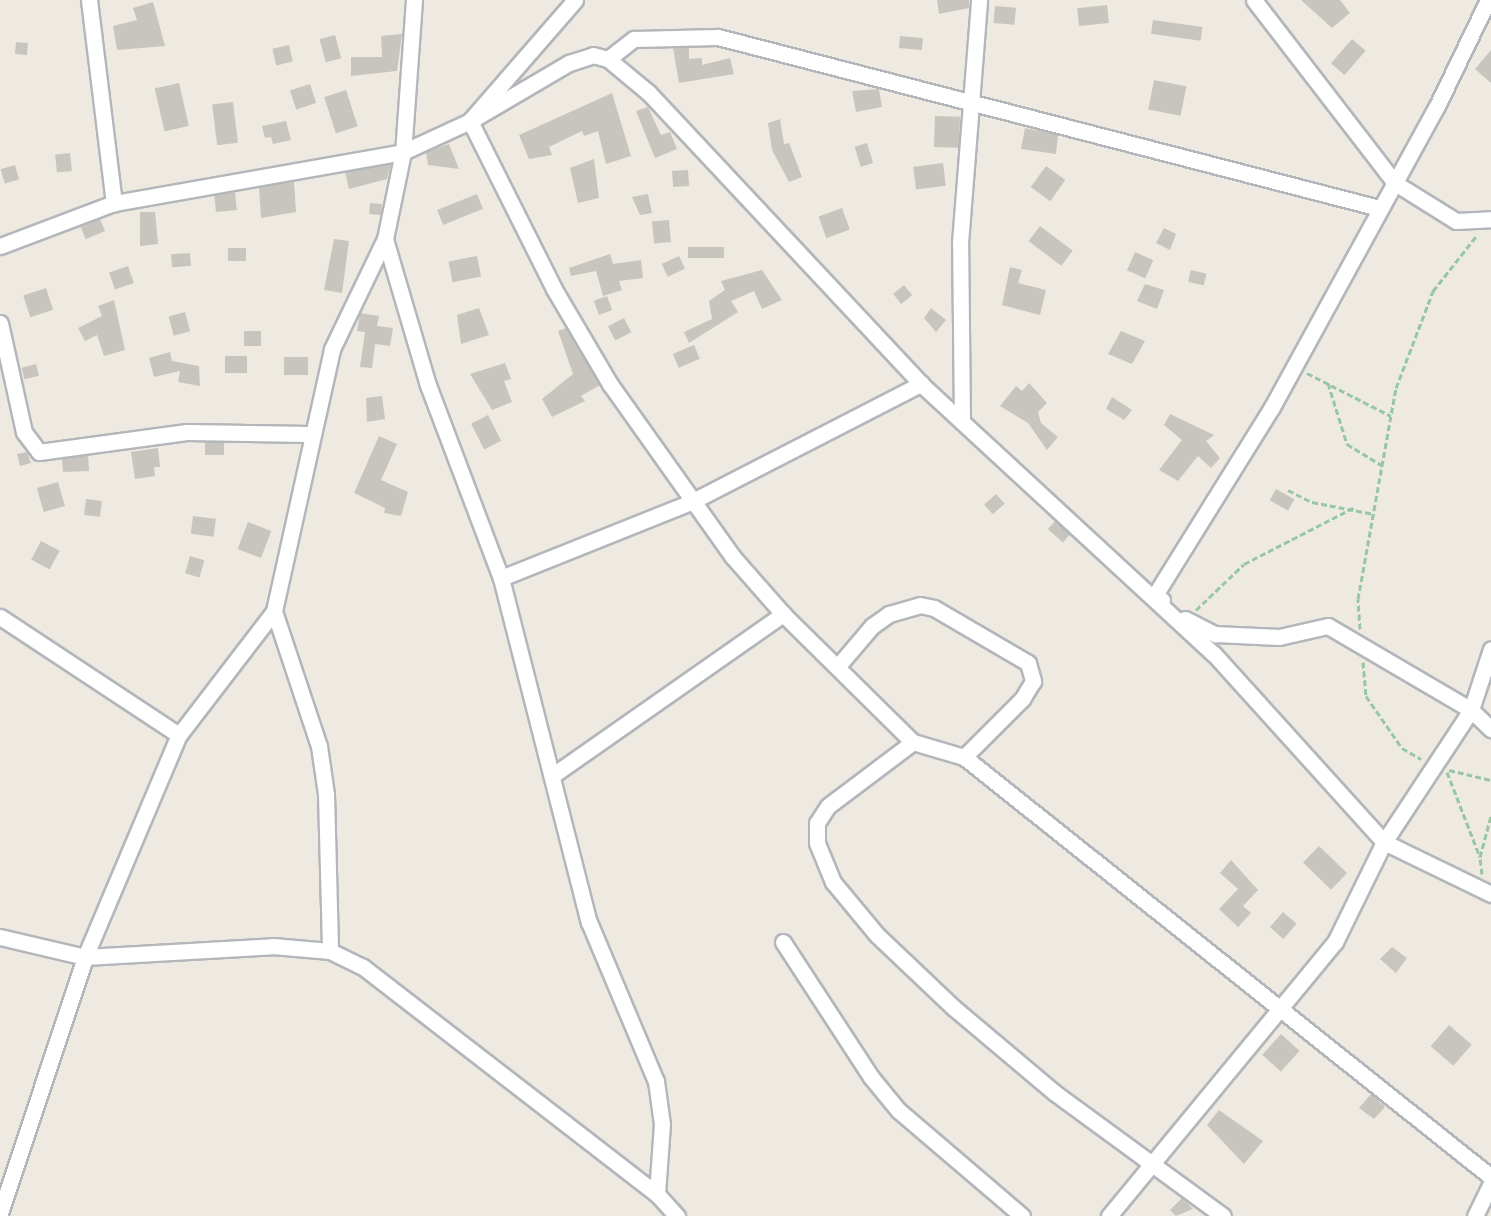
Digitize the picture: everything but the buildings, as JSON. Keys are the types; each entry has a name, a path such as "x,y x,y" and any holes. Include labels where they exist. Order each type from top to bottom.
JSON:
{"street":[{"path":"89,0 114,203"},
{"path":"0,1213 85,957 179,735 274,611 309,434 332,349 385,239 403,152 414,0"},
{"path":"470,121 575,0"},
{"path":"962,422 960,243 979,0"},
{"path":"1254,0 1395,183 1456,221 1490,219"},
{"path":"1155,595 1293,365 1395,183 1488,0"},
{"path":"608,59 634,39 693,34 970,100 1379,208"},
{"path":"0,246 114,203 403,152 470,121 569,63 593,55 608,59 649,93 921,384 1064,520 1187,620 1215,634 1257,636 1328,626 1471,710 1491,729"},
{"path":"470,121 554,289 691,502 783,614 913,742 963,757 1278,1013 1491,1177"},
{"path":"385,239 428,385 501,578 589,922 656,1081 662,1124 657,1194"},
{"path":"0,323 24,432 39,452 187,432 309,434"},
{"path":"501,578 691,502 921,384"},
{"path":"1155,595 1384,842 1488,892"},
{"path":"838,666 872,626 889,614 920,605 934,608 1028,663 1033,681 1026,694 963,757"},
{"path":"274,611 319,746 326,794 330,951"},
{"path":"553,775 783,614"},
{"path":"0,618 179,735"},
{"path":"1109,1216 1152,1168 1335,942 1384,842 1471,710 1491,649"},
{"path":"913,742 828,806 817,823 817,843 833,882 877,935 954,1008 1152,1168 1223,1216"},
{"path":"0,938 85,957 273,946 330,951 363,967 657,1194 677,1216"},
{"path":"783,942 870,1077 898,1110 1022,1216"},
{"path":"1475,1216 1491,1184"}],"path":[{"path":"1490,219 1433,291 1391,416 1358,599 1366,696 1402,748 1436,763 1491,780"},
{"path":"1293,365 1391,416"},
{"path":"1328,383 1347,444 1383,466"},
{"path":"1288,490 1312,502 1353,508 1374,514"},
{"path":"1187,620 1244,564 1353,508"},
{"path":"1436,763 1480,857 1488,892"},
{"path":"1480,857 1491,816"}]}
